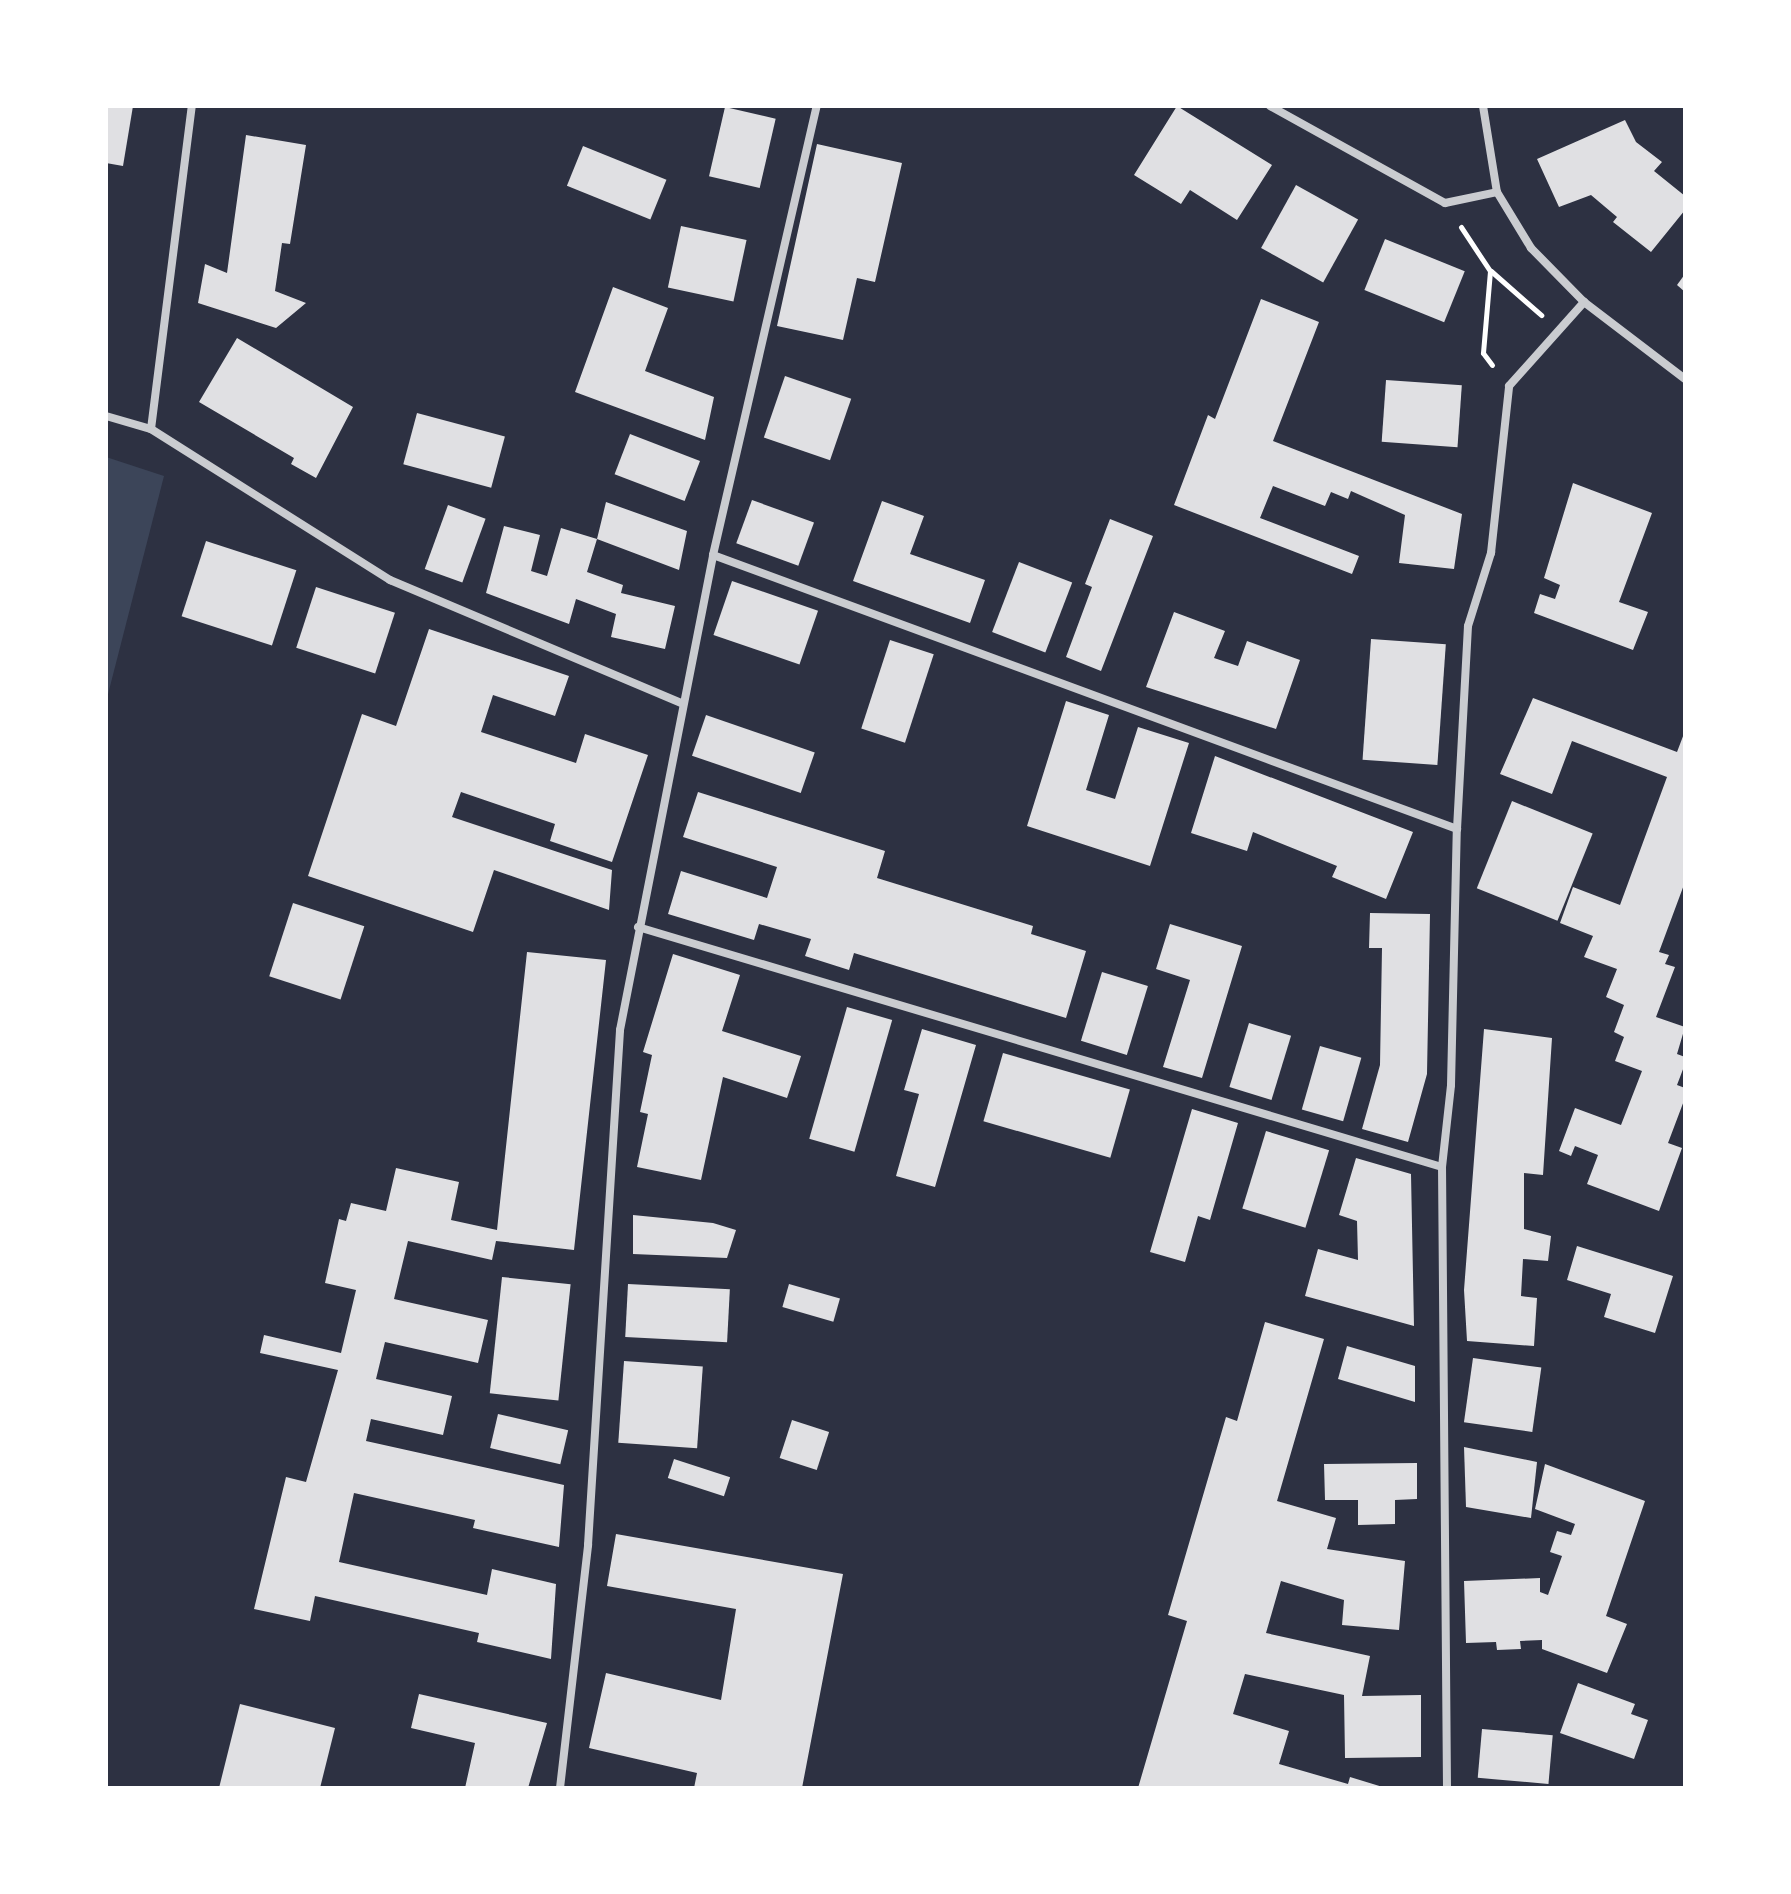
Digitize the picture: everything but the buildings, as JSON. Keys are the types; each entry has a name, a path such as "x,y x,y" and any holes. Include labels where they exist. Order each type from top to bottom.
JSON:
{"street":[{"path":"151,429 192,106"},
{"path":"560,1788 588,1545 620,1030 713,555 817,106"},
{"path":"1270,106 1445,203 1497,192"},
{"path":"1483,106 1497,192 1531,248 1584,302 1685,379"},
{"path":"1447,1788 1442,1167 1451,1085 1457,829 1468,626 1491,553 1509,386 1584,302"},
{"path":"106,416 151,429 390,580 683,704"},
{"path":"713,555 1457,829"},
{"path":"638,927 1442,1167"}],"path":[{"path":"1445,203 1490,271 1559,330"},
{"path":"1490,271 1483,353 1509,386"}],"shaded area":[{"path":"106,457 164,476 106,702"}]}
